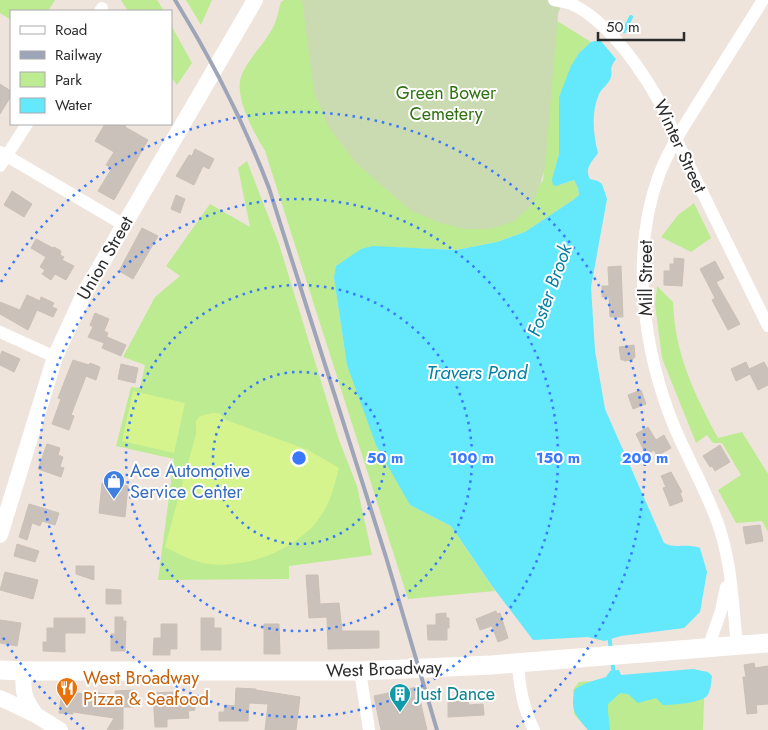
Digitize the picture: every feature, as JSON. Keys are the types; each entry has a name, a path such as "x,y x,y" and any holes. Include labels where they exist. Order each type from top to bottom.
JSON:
{"main road":[{"name":"West Broadway","path":"0,670 360,671 518,662 768,643"}],"street":[{"name":"Union Street","path":"0,535 55,357 84,294 255,0"},
{"name":"Winter Street","path":"554,0 568,3 598,22 610,33 644,75 664,108 676,139 768,326"},
{"name":"Mill Street","path":"737,645 724,544 708,498 674,426 655,374 648,337 643,292 644,254 648,218 659,176 676,139 763,0"},
{"path":"26,125 2,158 124,225"},
{"path":"0,332 55,357"},
{"name":"Mill Street","path":"708,648 721,611 728,572"},
{"path":"518,662 521,694 534,730"},
{"path":"24,671 25,699 36,715"},
{"path":"360,671 369,730"},
{"path":"0,698 36,715 60,730"}],"green space":[{"path":"0,0 55,0 49,10 10,10 10,19 0,13"},
{"path":"121,0 157,0 163,10 127,10"},
{"path":"186,0 212,0 201,25"},
{"path":"284,0 462,0 535,192 543,180 545,160 545,32 554,19 591,42 579,53 559,97 559,154 553,176 560,185 574,180 579,195 525,232 497,242 456,250 388,247 334,278 347,365 410,505 451,526 495,591 408,599 265,151 245,113 242,102 240,81 243,72 273,28 281,2"},
{"name":"Green Bower Cemetery","path":"302,0 563,0 558,14 545,168 539,188 530,207 513,222 489,229 465,229 441,223 411,211 356,163 329,128 314,92"},
{"path":"172,27 192,63 177,85 172,78"},
{"path":"247,161 279,244 339,440 357,486 372,555 289,566 289,579 158,580 174,459 116,446 131,387 140,388 145,365 123,357 155,297 180,276 166,266 210,204 250,227 238,168"},
{"path":"694,203 711,238 691,252 661,237 678,215"},
{"path":"657,286 673,302 678,339 687,373 718,438 742,432 768,474 768,532 762,521 736,523 718,490 741,475 722,443 713,443 707,435 696,443 662,358 655,305"},
{"path":"133,391 185,403 174,453 122,441"},
{"path":"219,413 226,420 308,450 339,468 330,500 316,522 304,534 275,553 242,563 225,565 192,560 165,547 196,434 196,421 200,416"},
{"path":"705,673 703,730 588,730 574,714 573,690 579,682"}],"water":[{"name":"Travers Pond","path":"600,40 616,59 611,67 610,79 596,101 594,123 598,153 588,168 590,179 602,184 607,199 591,287 595,351 605,409 664,543 672,546 700,548 707,572 700,612 684,628 621,636 604,641 588,637 533,640 492,586 451,526 410,505 376,445 347,365 334,278 336,266 361,249 373,246 456,250 497,242 525,232 579,195 574,180 556,186 553,185 552,179 559,154 559,97 571,66 579,53 591,42"},
{"path":"693,669 708,672 712,676 711,687 707,696 693,702 663,705 656,698 638,703 628,694 620,693 608,704 610,730 588,730 573,707 575,689 586,683 606,677 610,671 619,670 621,675"}],"building":[{"path":"0,84 10,90 10,98 0,114"},
{"path":"104,125 126,125 125,127 148,140 114,200 98,191 112,168 106,165 114,152 95,141"},
{"path":"195,149 214,159 209,169 203,166 194,185 176,176 189,155 192,156"},
{"path":"12,191 32,204 24,217 4,205"},
{"path":"176,195 185,199 180,213 171,209"},
{"path":"142,228 158,236 133,279 119,271"},
{"path":"36,239 61,251 60,255 64,257 62,260 74,266 66,280 55,274 51,280 42,274 45,270 40,267 46,257 31,248"},
{"path":"674,258 684,259 682,286 664,285 664,271 670,271 670,264 674,264"},
{"path":"715,261 724,278 716,282 740,324 728,330 712,300 715,298 700,269"},
{"path":"621,266 623,317 610,317 609,297 602,297 602,286 609,286 608,267"},
{"path":"27,295 40,301 41,297 54,303 52,307 57,309 53,317 37,310 28,330 0,314 0,302 20,310"},
{"path":"95,313 109,319 104,331 108,333 104,343 88,337 93,327 90,325"},
{"path":"107,337 126,345 121,356 102,348"},
{"path":"634,345 635,357 633,360 621,360 619,347"},
{"path":"2,351 20,359 14,372 0,365"},
{"path":"73,360 100,367 96,380 86,376 71,415 74,416 69,430 52,424 61,399 58,398"},
{"path":"746,362 749,369 764,362 768,369 768,385 758,390 750,374 736,381 731,369"},
{"path":"121,364 138,368 135,383 118,379"},
{"path":"641,390 646,404 633,409 628,395"},
{"path":"648,427 656,440 664,435 671,448 657,456 654,450 646,455 636,434"},
{"path":"47,444 60,448 58,455 63,457 60,467 64,468 61,477 38,469"},
{"path":"720,445 730,462 715,471 703,456"},
{"path":"671,472 682,492 680,493 683,501 670,506 663,488 666,487 661,476"},
{"name":"Ace Automotive Service Center","path":"102,483 128,486 125,517 99,513"},
{"path":"29,504 59,513 55,525 42,521 40,526 32,523 27,540 19,537"},
{"path":"760,525 763,541 746,544 743,527"},
{"path":"17,544 39,551 35,562 14,556"},
{"path":"76,566 94,566 94,580 76,574"},
{"path":"5,572 38,580 33,599 0,590"},
{"path":"306,575 318,575 320,604 339,603 342,631 379,631 379,648 328,649 327,617 309,618"},
{"path":"106,589 121,590 121,604 106,604"},
{"path":"496,611 497,614 500,613 508,638 498,642 492,626 480,630 476,619"},
{"path":"446,613 446,618 449,618 447,640 428,640 427,625 436,625 436,614"},
{"path":"115,617 123,617 123,621 126,621 125,651 111,651 111,634 115,634"},
{"path":"54,618 85,618 85,633 65,633 65,652 43,651 43,642 47,642 47,628 54,628"},
{"path":"201,618 214,618 214,628 221,628 221,650 201,650"},
{"path":"0,620 21,623 17,646 0,643"},
{"path":"161,624 177,624 177,649 170,649 170,655 153,655 154,638 161,638"},
{"path":"264,624 279,624 280,654 264,654"},
{"path":"754,663 755,668 768,666 768,704 756,705 757,713 747,714 743,677 746,677 744,665"},
{"name":"Just Dance","path":"417,687 427,730 381,730 374,696"},
{"path":"236,688 256,689 300,697 296,730 265,730 268,704 249,703 248,721 219,721 219,712 224,712 225,705 235,706"},
{"path":"134,690 134,707 123,707 123,729 107,730 114,718 73,712 73,714 59,713 62,691 84,694 85,691 115,695 115,691"},
{"path":"173,692 174,698 195,697 195,710 188,711 189,718 167,719 167,727 155,727 153,693"},
{"path":"468,701 469,705 483,704 484,715 448,717 448,702"}],"waterway":[{"name":"Foster Brook","path":"624,31 631,17"},
{"name":"Foster Brook","path":"609,635 611,650"},
{"name":"Foster Brook","path":"612,660 614,675"}],"railway":[{"path":"175,0 226,92 269,188 386,557 437,730"}],"place":[{"name":"Ace Automotive Service Center","path":"114,500"},
{"name":"West Broadway Pizza & Seafood","path":"67,707"},
{"name":"Just Dance","path":"400,713"}]}
